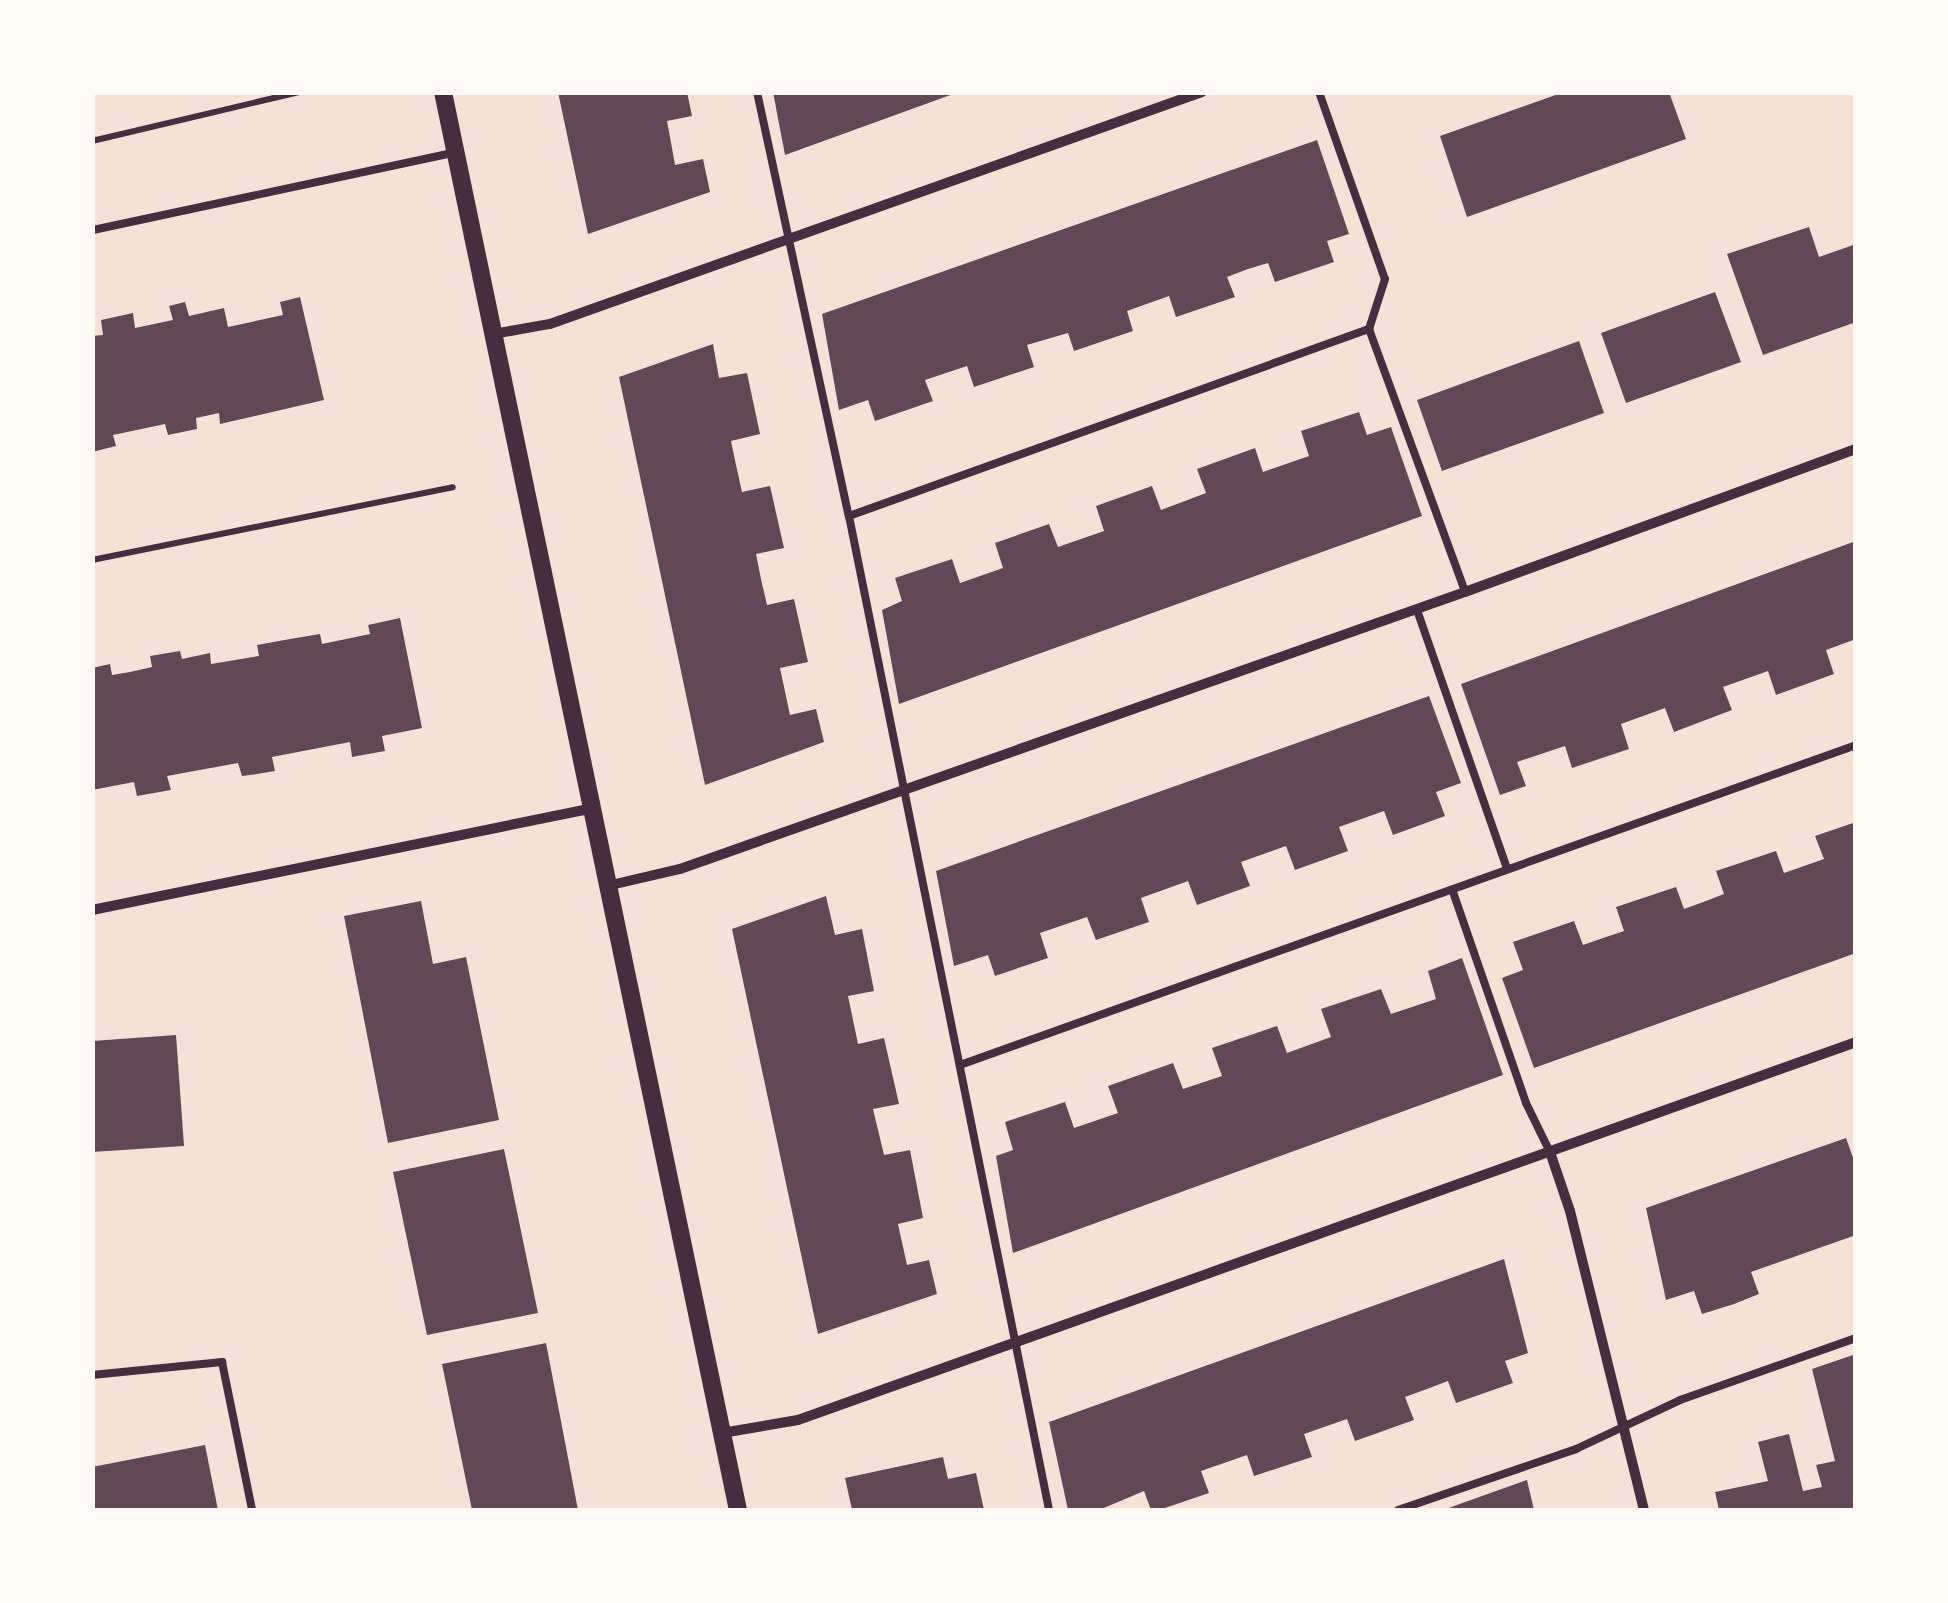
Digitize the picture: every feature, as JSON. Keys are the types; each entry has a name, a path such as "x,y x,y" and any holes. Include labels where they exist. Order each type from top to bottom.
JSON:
{"street":[{"path":"443,92 738,1510"},
{"path":"493,334 550,324 1202,92"},
{"path":"610,885 665,874 1416,610 1856,449"},
{"path":"92,910 594,808"},
{"path":"722,1434 798,1420 1856,1042"},
{"path":"1550,1152 1570,1211 1644,1510"}],"lane":[{"path":"757,92 849,516 1049,1510"},
{"path":"1319,92 1386,279 1369,330 1465,592"},
{"path":"94,230 456,152"},
{"path":"849,516 1369,330"},
{"path":"1416,610 1507,868"},
{"path":"960,1065 1856,745"},
{"path":"1453,892 1526,1103 1550,1152"},
{"path":"1398,1510 1576,1449 1680,1400 1856,1338"},
{"path":"92,1375 222,1362 252,1510"}],"path":[{"path":"92,141 299,92"},
{"path":"92,552 96,559 453,488"}],"building":[{"path":"558,92 687,92 692,116 667,121 675,165 703,159 710,192 588,234"},
{"path":"773,92 956,92 956,93 785,155"},
{"path":"1564,92 1669,92 1686,139 1467,217 1440,136"},
{"path":"1317,140 1349,234 1327,241 1334,262 1275,282 1268,263 1248,269 1227,277 1235,297 1176,317 1169,296 1127,311 1133,331 1074,351 1068,333 1027,345 1034,367 974,387 967,366 925,380 933,401 875,421 868,400 839,410 822,314"},
{"path":"1809,227 1819,257 1856,244 1856,322 1763,355 1727,254"},
{"path":"1715,292 1741,362 1626,403 1601,333"},
{"path":"300,297 324,400 220,424 219,413 196,418 197,429 168,435 165,424 113,435 116,446 92,452 92,336 103,335 101,320 133,313 135,328 173,320 169,306 185,302 189,316 224,308 228,327 283,315 280,302"},
{"path":"1579,341 1604,413 1442,471 1417,400"},
{"path":"713,344 719,378 747,373 760,434 731,441 736,465 742,492 770,486 784,548 756,554 761,579 767,605 794,599 808,662 780,668 790,715 816,709 824,742 705,785 619,377"},
{"path":"1359,412 1367,435 1391,427 1422,516 899,704 882,610 902,601 895,578 952,559 960,583 1003,568 995,543 1049,524 1058,547 1104,531 1096,506 1152,486 1161,510 1206,493 1197,469 1255,448 1263,472 1309,456 1301,431"},
{"path":"1856,541 1856,639 1826,650 1834,674 1776,695 1768,671 1723,687 1732,710 1674,732 1665,708 1621,724 1629,749 1572,768 1565,746 1517,762 1526,786 1500,795 1461,684"},
{"path":"400,618 422,728 382,736 385,751 352,757 350,742 272,757 275,771 242,776 238,763 167,776 171,790 137,796 134,782 92,790 92,668 110,664 112,675 130,672 152,667 150,656 180,651 182,659 210,653 211,664 259,656 257,645 320,634 322,644 370,634 368,625"},
{"path":"1429,696 1461,783 1436,792 1445,816 1393,835 1384,811 1339,827 1348,851 1295,870 1286,846 1241,862 1250,886 1197,905 1188,881 1141,898 1149,922 1096,940 1087,917 1040,933 1048,958 995,976 988,955 954,966 936,871"},
{"path":"1856,822 1856,953 1534,1068 1502,978 1523,970 1513,942 1574,921 1583,945 1624,931 1616,907 1676,887 1684,909 1724,894 1716,871 1776,851 1784,873 1824,859 1815,836"},
{"path":"826,896 835,935 862,929 874,991 848,996 858,1044 884,1038 899,1104 873,1109 884,1155 910,1150 923,1218 898,1224 907,1265 929,1260 937,1294 818,1334 732,929"},
{"path":"421,901 433,964 466,957 499,1120 388,1143 344,916"},
{"path":"1462,958 1503,1075 1013,1253 996,1156 1013,1150 1005,1122 1065,1102 1074,1128 1118,1113 1108,1086 1173,1063 1183,1089 1222,1076 1212,1048 1277,1026 1287,1053 1331,1037 1321,1009 1381,989 1391,1014 1436,999 1428,971"},
{"path":"176,1035 184,1146 92,1152 92,1041"},
{"path":"1846,1138 1856,1166 1856,1235 1751,1272 1759,1294 1734,1304 1702,1314 1694,1291 1666,1300 1646,1208"},
{"path":"504,1149 538,1313 427,1335 393,1172"},
{"path":"1504,1259 1528,1353 1505,1361 1513,1383 1456,1403 1448,1381 1405,1397 1414,1420 1355,1441 1347,1419 1304,1434 1312,1457 1254,1476 1247,1455 1201,1471 1209,1493 1159,1510 1151,1510 1144,1491 1099,1510 1068,1510 1049,1422"},
{"path":"546,1343 578,1510 472,1510 442,1364"},
{"path":"1856,1354 1856,1510 1719,1510 1715,1492 1768,1481 1758,1442 1789,1434 1803,1491 1822,1487 1816,1465 1835,1461 1812,1369"},
{"path":"205,1445 218,1510 92,1510 92,1467"},
{"path":"943,1457 948,1479 976,1473 984,1510 852,1510 845,1478"},
{"path":"1527,1480 1534,1510 1443,1510"}]}
